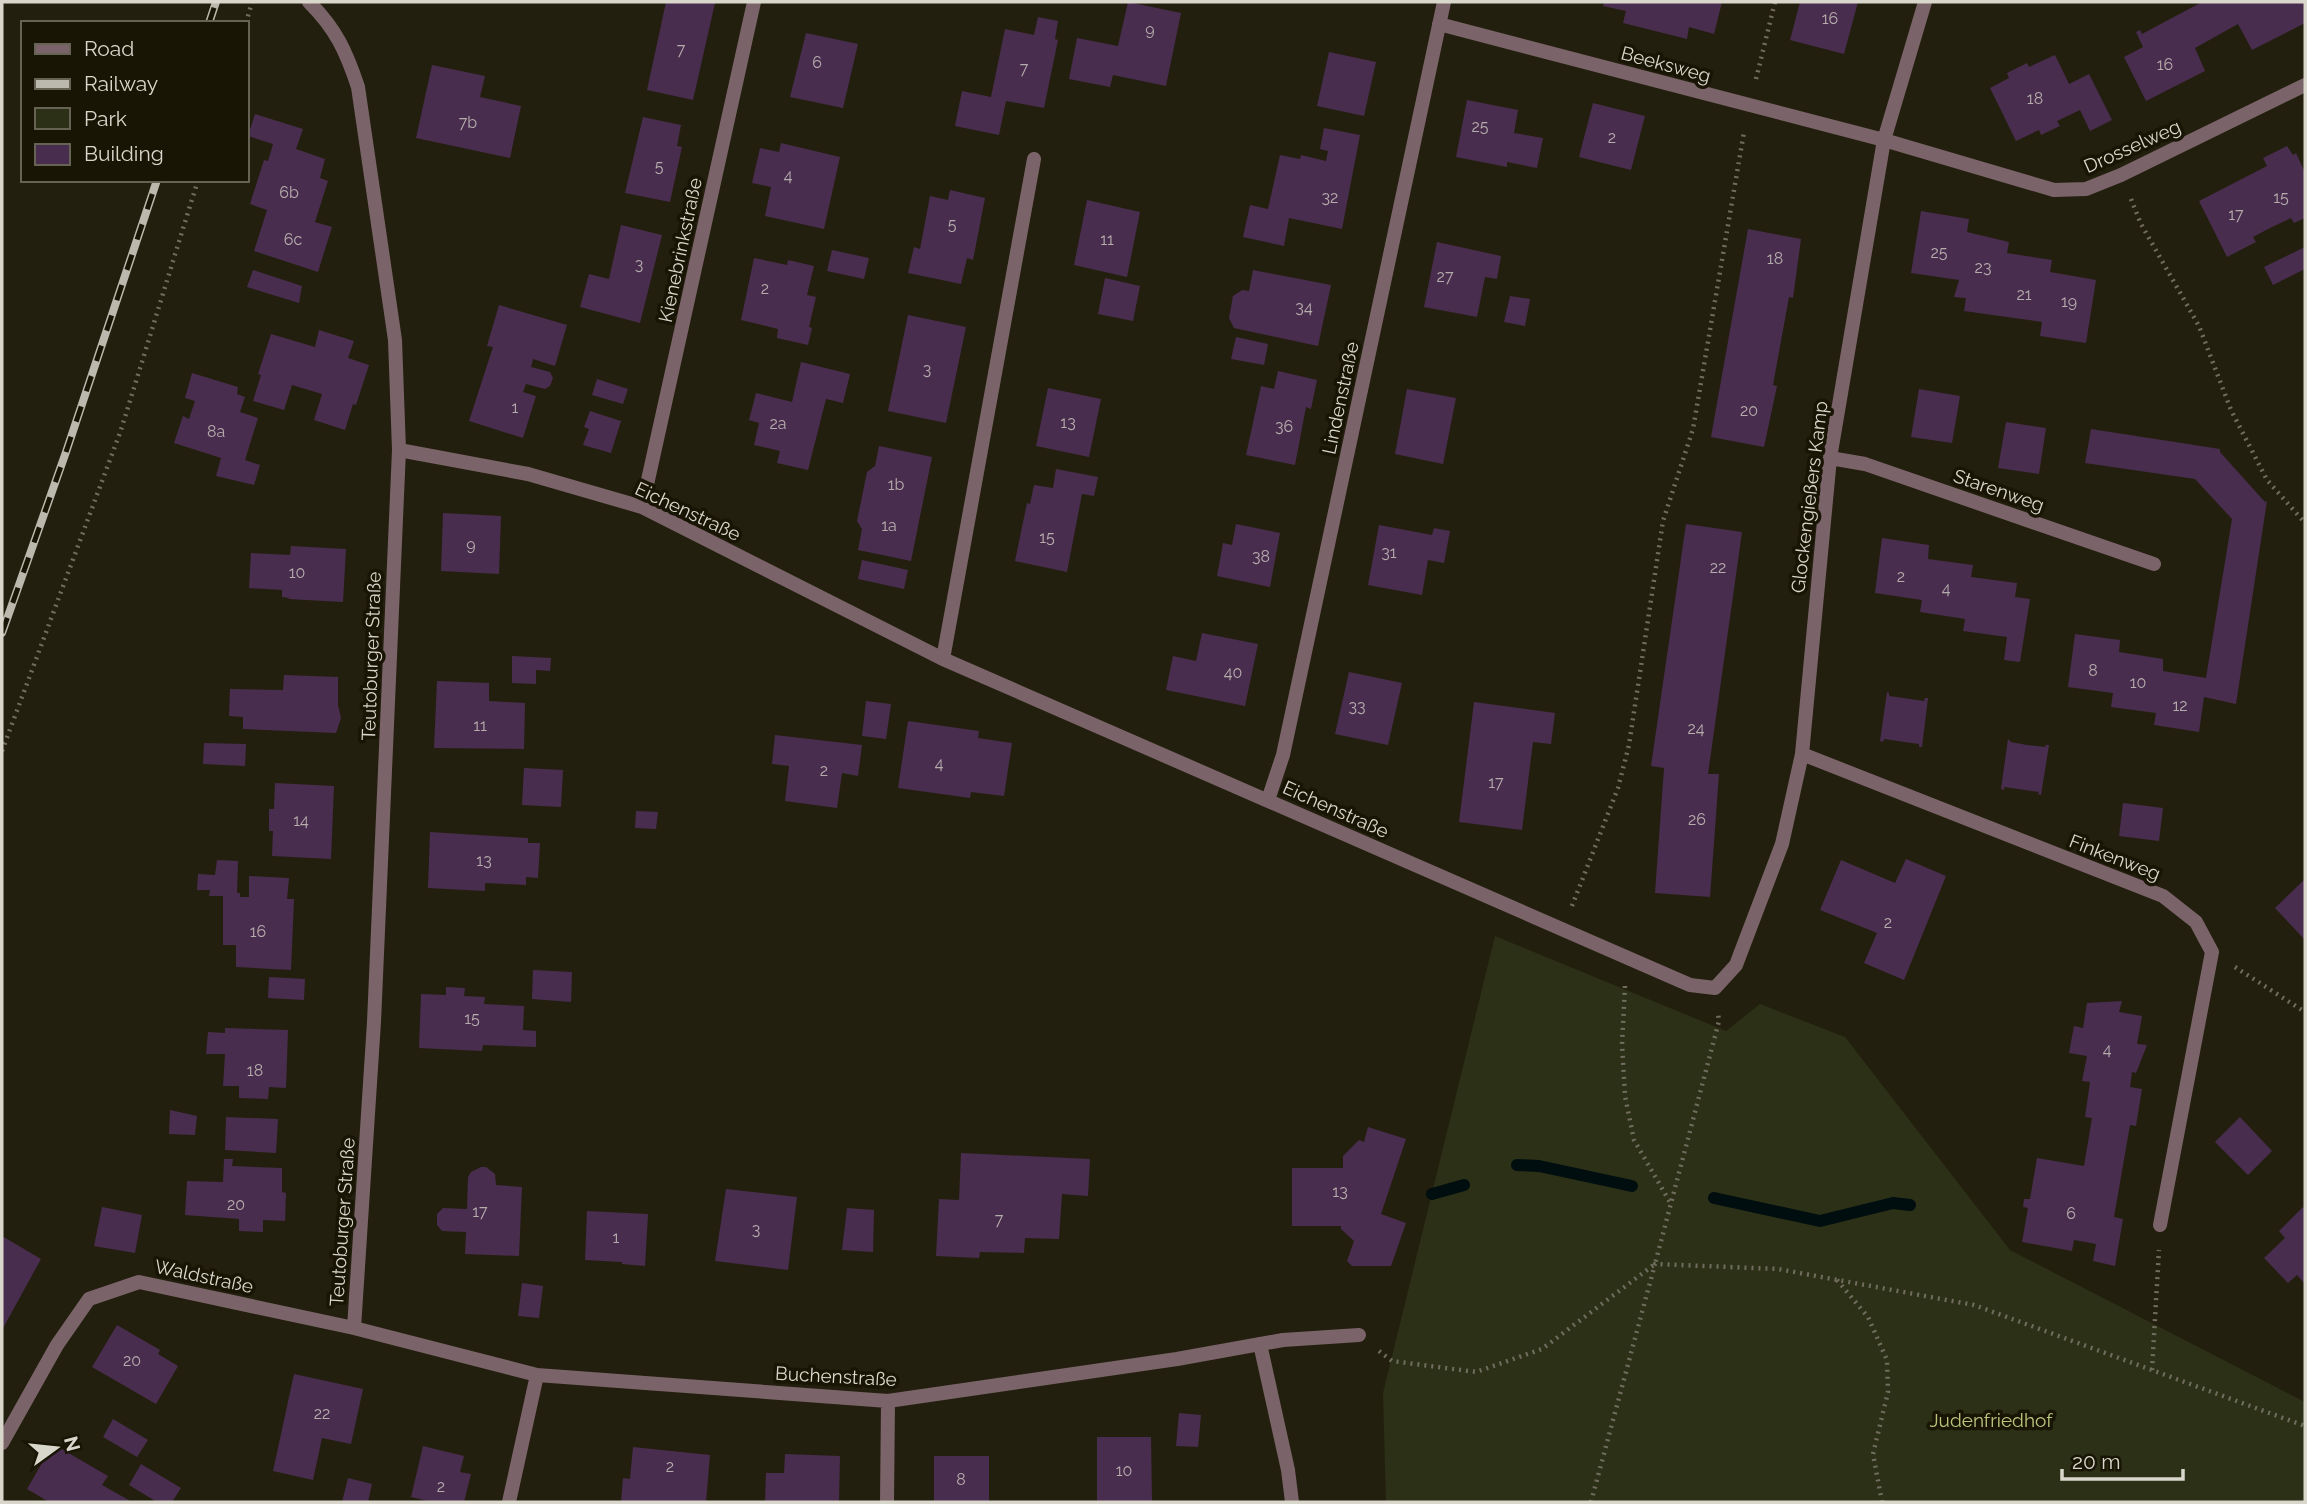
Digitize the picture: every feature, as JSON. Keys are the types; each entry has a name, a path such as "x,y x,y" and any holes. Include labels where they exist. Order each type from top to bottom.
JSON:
{"street":[{"name":"Teutoburger Straße","path":"309,2 328,21 347,52 358,87 395,341 399,450 374,1022 354,1328"},
{"name":"Kienebrinkstraße","path":"642,507 754,2"},
{"name":"Lindenstraße","path":"1268,800 1283,755 1444,2"},
{"name":"Glockengießers Kamp","path":"1715,988 1736,965 1777,856 1802,754 1830,458 1884,140 1925,2"},
{"name":"Beeksweg","path":"1439,24 1884,140"},
{"name":"Drosselweg","path":"1884,140 2054,190 2086,189 2122,175 2305,85"},
{"path":"943,659 1034,159"},
{"name":"Eichenstraße","path":"399,450 528,474 642,507 943,659 1690,985 1715,988"},
{"name":"Starenweg","path":"1830,458 1865,464 2154,564"},
{"name":"Finkenweg","path":"1802,754 2163,896 2196,922 2212,952"},
{"path":"2160,1225 2212,952"},
{"name":"Waldstraße","path":"2,1443 57,1345 89,1299 139,1282 354,1328"},
{"name":"Buchenstraße","path":"354,1328 537,1375 888,1401 1177,1359 1283,1340 1359,1335"},
{"path":"1260,1344 1288,1470 1292,1502"},
{"path":"509,1502 537,1375"},
{"path":"887,1502 888,1401"}],"path":[{"path":"247,21 252,2"},
{"path":"1563,930 1618,788 1629,745 1663,521 1693,429 1749,106 1775,2"},
{"path":"2122,175 2141,224 2199,326 2231,410 2267,480 2305,523"},
{"path":"2,751 121,430 197,182"},
{"path":"2212,952 2305,1012"},
{"path":"1626,957 1622,1044 1625,1096 1634,1140 1671,1204"},
{"path":"1591,1502 1719,1021 1715,988"},
{"path":"2152,1370 2160,1225"},
{"path":"1359,1335 1392,1361 1476,1371 1542,1349 1655,1264 1778,1269 1974,1305 2305,1426"},
{"path":"1836,1279 1868,1317 1888,1360 1888,1392 1873,1454 1882,1502"}],"green space":[{"name":"Judenfriedhof","path":"1495,936 1726,1031 1760,1004 1845,1037 2010,1250 2305,1402 2305,1502 1386,1502 1383,1393"}],"building":[{"path":"666,2 715,3 693,100 647,90"},
{"path":"1128,2 1181,13 1166,86 1113,75 1110,87 1069,79 1077,38 1118,46"},
{"path":"1604,2 1722,2 1714,34 1689,27 1687,39 1623,23 1626,11 1603,6"},
{"path":"1800,2 1858,2 1844,54 1790,40"},
{"path":"2202,2 2305,2 2305,23 2252,50 2238,24 2195,48 2205,71 2146,101 2124,57 2143,47 2136,32 2140,30 2142,34"},
{"path":"1038,17 1058,21 1055,39 1058,40 1044,108 1006,101 999,135 955,126 962,91 991,97 1005,29 1034,35"},
{"path":"806,33 858,44 843,108 790,97"},
{"path":"1329,52 1376,62 1364,116 1317,106"},
{"path":"2055,55 2069,84 2089,74 2112,120 2090,131 2080,110 2057,121 2060,126 2041,135 2039,130 2016,141 1990,88 2009,78 2007,73 2027,63 2029,67"},
{"path":"432,65 485,76 480,97 521,106 510,158 416,138"},
{"path":"1467,100 1518,110 1514,133 1543,138 1537,168 1507,162 1507,167 1456,157"},
{"path":"1593,103 1645,116 1631,170 1579,157"},
{"path":"255,114 303,129 296,149 325,159 320,178 328,181 315,222 332,227 318,272 254,251 267,210 250,204 264,160 268,161 273,144 248,136"},
{"path":"643,117 681,125 677,146 682,147 670,202 625,193"},
{"path":"1324,128 1360,135 1342,229 1289,218 1284,246 1243,237 1250,205 1268,209 1280,155 1300,159 1301,155 1326,161 1328,151 1320,149"},
{"path":"781,143 840,157 824,229 765,216 771,187 752,183 760,148 779,152"},
{"path":"2287,146 2293,155 2296,153 2305,173 2305,218 2294,223 2291,218 2272,227 2253,237 2256,242 2227,257 2199,201 2267,166 2263,158"},
{"path":"950,190 985,198 973,260 967,258 961,284 908,273 914,247 920,249 930,196 948,200"},
{"path":"1087,200 1140,212 1127,277 1074,265"},
{"path":"1921,211 1969,219 1967,232 2009,242 2007,253 2052,260 2050,272 2096,280 2086,343 2040,336 2042,322 1964,311 1966,298 1954,297 1959,280 1911,273"},
{"path":"621,225 662,235 640,323 580,307 589,274 609,279"},
{"path":"1748,229 1801,239 1793,298 1789,297 1773,385 1777,386 1764,447 1711,437"},
{"path":"1437,242 1501,256 1497,279 1485,277 1477,317 1424,307"},
{"path":"2305,247 2305,269 2273,285 2264,267"},
{"path":"832,250 869,258 864,279 827,271"},
{"path":"754,258 787,265 788,260 814,266 807,295 816,297 808,345 777,338 778,329 741,320"},
{"path":"253,270 302,286 299,303 247,287"},
{"path":"1253,270 1331,285 1318,346 1234,328 1229,318 1233,296 1242,290 1249,291"},
{"path":"1105,278 1140,286 1133,321 1098,314"},
{"path":"1510,296 1530,299 1525,326 1504,322"},
{"path":"499,305 567,325 555,366 533,359 531,367 550,372 553,378 550,386 545,389 526,384 523,392 536,396 523,438 469,421 493,347 487,346"},
{"path":"908,315 966,327 946,423 888,411"},
{"path":"319,330 354,341 348,358 369,365 345,430 314,420 322,394 292,385 284,410 253,401 261,375 258,374 271,334 315,347"},
{"path":"1236,337 1268,344 1264,365 1231,359"},
{"path":"801,362 850,374 843,403 826,399 808,470 777,463 780,451 754,445 759,423 749,420 756,393 792,402"},
{"path":"1278,371 1317,380 1311,409 1306,407 1295,465 1246,455 1261,386 1274,389"},
{"path":"192,373 238,387 237,394 245,397 240,412 258,418 245,460 260,465 254,485 216,476 221,458 174,443 183,416 189,419 195,401 185,398"},
{"path":"597,379 628,389 623,404 592,395"},
{"path":"1048,388 1101,399 1089,457 1036,446"},
{"path":"1407,389 1456,398 1443,464 1395,454"},
{"path":"1919,389 1960,396 1952,443 1911,437"},
{"path":"590,411 621,421 611,453 583,445 589,429 584,427"},
{"path":"2006,422 2046,428 2039,474 1998,468"},
{"path":"2091,429 2220,449 2265,502 2267,501 2236,704 2204,697 2199,732 2154,725 2156,713 2111,707 2113,693 2068,687 2075,634 2120,640 2119,652 2163,659 2163,671 2206,678 2232,519 2195,479 2085,463"},
{"path":"879,446 932,457 911,561 858,550 862,529 857,521 867,472 875,466"},
{"path":"1056,469 1098,477 1094,496 1082,494 1067,572 1015,561 1027,503 1030,504 1034,485 1053,488"},
{"path":"443,513 501,516 499,574 441,571"},
{"path":"1236,524 1280,533 1270,587 1217,576 1223,543 1232,545"},
{"path":"1686,524 1742,532 1708,774 1719,774 1710,897 1655,893 1664,768 1651,766"},
{"path":"1379,525 1432,535 1434,528 1450,531 1444,563 1428,560 1422,595 1368,585"},
{"path":"1882,538 1929,545 1928,559 1973,565 1971,577 2017,583 2015,597 2030,599 2020,662 2004,660 2007,637 1963,631 1965,619 1920,612 1922,600 1875,593"},
{"path":"291,546 346,549 343,602 288,599 282,597 282,590 249,588 251,553 290,555"},
{"path":"862,560 908,570 904,589 858,579"},
{"path":"1202,633 1258,644 1245,706 1166,690 1173,656 1196,661"},
{"path":"512,656 551,658 550,671 536,670 536,684 512,683"},
{"path":"1349,672 1402,683 1388,745 1335,734"},
{"path":"284,675 338,677 341,718 336,733 243,729 243,717 229,716 230,689 283,690"},
{"path":"437,681 489,683 489,701 525,703 524,749 434,748"},
{"path":"1887,692 1889,696 1924,701 1928,698 1922,747 1919,747 1919,744 1884,739 1883,742 1880,741"},
{"path":"866,701 891,704 886,739 862,736"},
{"path":"1474,702 1555,713 1551,744 1533,742 1522,830 1459,822"},
{"path":"908,721 979,731 978,738 1012,743 1004,796 971,792 970,798 898,788"},
{"path":"775,735 862,745 858,776 842,773 837,808 785,801 789,766 772,764"},
{"path":"2008,739 2027,745 2049,745 2041,795 2039,792 2004,787 2004,790 2001,789"},
{"path":"204,743 246,744 245,766 203,764"},
{"path":"524,768 563,770 561,807 522,805"},
{"path":"275,783 334,786 331,859 272,856 273,831 269,831 269,809 274,809"},
{"path":"2123,803 2163,808 2159,841 2119,836"},
{"path":"636,811 658,812 656,829 635,828"},
{"path":"430,832 528,838 528,843 540,843 538,878 526,877 526,885 485,883 485,891 428,888"},
{"path":"1906,859 1946,876 1904,980 1864,963 1877,933 1820,910 1841,860 1895,883"},
{"path":"217,860 238,861 237,893 240,893 240,897 249,897 249,876 289,878 287,899 294,899 291,970 236,967 236,945 223,945 223,896 209,896 210,890 197,890 198,874 215,875"},
{"path":"2305,879 2305,940 2275,908"},
{"path":"533,970 572,972 571,1002 532,999"},
{"path":"269,977 305,979 304,1000 268,998"},
{"path":"446,987 465,988 464,996 485,997 484,1004 524,1006 523,1030 536,1031 536,1047 483,1045 482,1051 419,1048 421,994 446,995"},
{"path":"2122,1001 2119,1012 2142,1016 2137,1044 2147,1045 2136,1073 2132,1072 2130,1087 2142,1089 2136,1126 2130,1125 2114,1217 2123,1219 2115,1266 2093,1261 2096,1244 2074,1240 2072,1251 2022,1242 2028,1208 2023,1207 2024,1199 2030,1199 2037,1158 2084,1166 2092,1118 2085,1117 2090,1082 2082,1081 2087,1056 2069,1053 2074,1026 2083,1028 2087,1003"},
{"path":"225,1028 288,1030 286,1088 269,1087 268,1099 239,1098 239,1086 223,1086 225,1054 206,1054 208,1032 225,1033"},
{"path":"170,1110 197,1116 195,1135 169,1134"},
{"path":"226,1117 278,1119 276,1153 225,1150"},
{"path":"2240,1117 2272,1151 2248,1175 2215,1142"},
{"path":"1368,1127 1406,1139 1381,1214 1406,1223 1391,1266 1352,1266 1347,1261 1354,1241 1341,1226 1292,1226 1292,1168 1343,1168 1343,1156 1359,1140 1364,1142"},
{"path":"961,1153 1090,1159 1088,1196 1062,1194 1059,1239 1025,1238 1024,1253 980,1252 979,1258 936,1256 939,1199 959,1200"},
{"path":"224,1159 233,1159 232,1166 282,1168 282,1192 286,1193 285,1221 263,1220 263,1232 239,1231 239,1219 185,1215 187,1181 223,1182"},
{"path":"486,1167 495,1174 496,1185 522,1187 519,1256 465,1254 466,1232 442,1231 437,1225 437,1214 443,1208 467,1209 468,1177 471,1172"},
{"path":"726,1189 797,1197 788,1270 715,1261"},
{"path":"102,1207 142,1215 135,1253 94,1246"},
{"path":"2303,1207 2305,1284 2297,1275 2288,1283 2264,1258 2285,1238 2279,1231"},
{"path":"847,1208 874,1210 873,1252 842,1250"},
{"path":"587,1211 648,1214 645,1266 585,1260"},
{"path":"2,1236 41,1259 2,1330"},
{"path":"522,1283 543,1286 539,1318 518,1316"},
{"path":"117,1325 160,1350 158,1354 178,1366 156,1404 92,1367"},
{"path":"294,1374 363,1389 351,1444 322,1438 313,1480 273,1471"},
{"path":"1179,1413 1201,1415 1198,1447 1176,1446"},
{"path":"113,1419 148,1440 137,1457 103,1437"},
{"path":"1097,1437 1151,1437 1152,1502 1097,1502"},
{"path":"53,1444 108,1476 102,1485 132,1502 49,1502 27,1489"},
{"path":"423,1446 464,1456 460,1472 471,1474 464,1502 432,1502 411,1497"},
{"path":"633,1447 710,1455 706,1502 621,1502 623,1478 630,1479"},
{"path":"785,1454 840,1456 839,1502 765,1502 766,1473 784,1473"},
{"path":"934,1456 989,1456 989,1502 934,1502"},
{"path":"141,1464 181,1488 172,1502 157,1502 129,1485"},
{"path":"348,1478 372,1484 368,1502 342,1502"}],"waterway":[{"path":"1517,1165 1539,1166 1632,1186"},
{"path":"1432,1194 1464,1185"},
{"path":"1714,1198 1820,1221 1893,1203 1910,1205"}],"railway":[{"path":"210,21 216,2"},
{"path":"2,633 156,182"}]}
